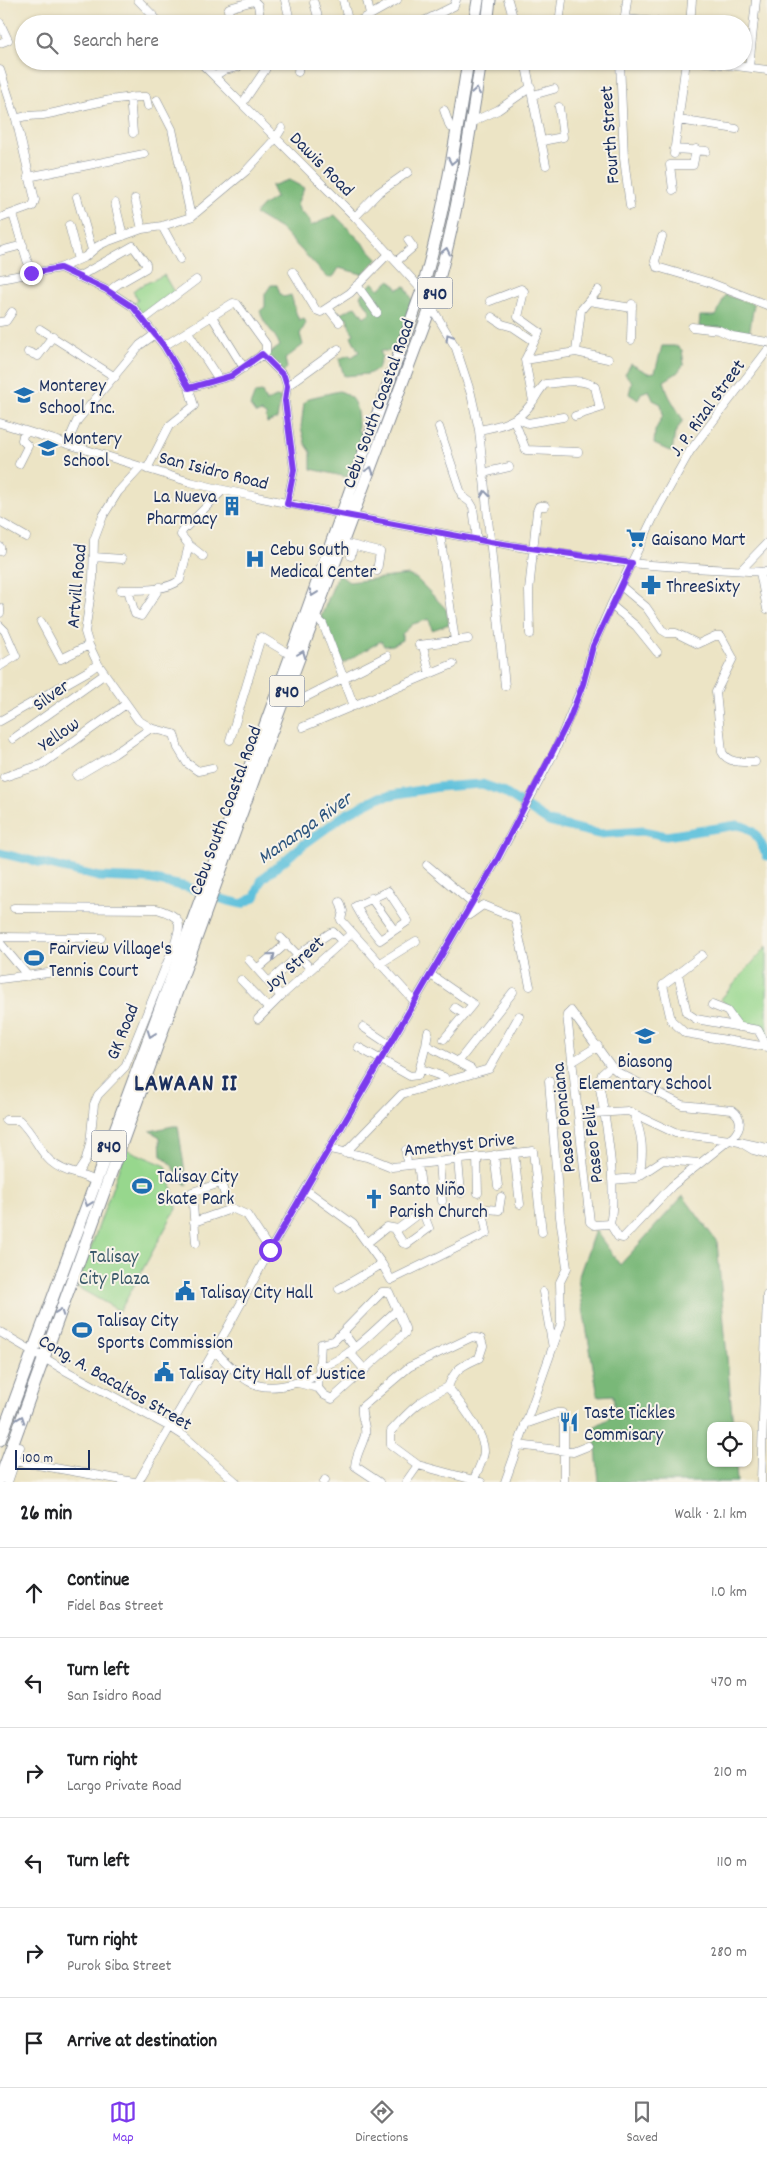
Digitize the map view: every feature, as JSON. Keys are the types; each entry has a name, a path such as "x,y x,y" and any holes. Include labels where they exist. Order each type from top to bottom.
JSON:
{"highway":[{"path":"476,15 478,0"},
{"path":"488,15 490,0"},
{"name":"Cebu South Coastal Road","path":"255,763 348,544 348,515 430,262 457,129 467,70"},
{"name":"Cebu South Coastal Road","path":"0,1479 172,990 255,763 291,655 431,306 443,268 466,159 480,70"},
{"name":"Cebu South Coastal Road","path":"0,1440 96,1181 172,990"}],"street":[{"path":"138,0 152,15"},
{"path":"285,0 289,15"},
{"path":"343,0 347,15"},
{"path":"367,0 370,14 397,0"},
{"path":"436,15 454,6 456,0"},
{"path":"508,0 512,15"},
{"path":"560,15 562,0"},
{"path":"626,15 627,0"},
{"path":"691,15 692,0"},
{"path":"752,38 756,0"},
{"path":"229,15 229,8 254,1 258,5 260,15"},
{"path":"314,3 317,15"},
{"path":"0,23 8,40 0,43"},
{"path":"752,68 767,70"},
{"path":"0,70 16,119 34,204 0,218"},
{"name":"Dawis Road","path":"209,70 355,217 422,290"},
{"path":"215,76 224,70"},
{"path":"242,104 265,70"},
{"path":"528,70 546,165"},
{"name":"Fourth Street","path":"620,70 624,158 630,206"},
{"path":"685,70 674,152 696,149 706,151"},
{"path":"472,122 532,91 554,89"},
{"path":"16,119 24,116 42,115 105,100 146,97 148,106"},
{"path":"130,98 133,133"},
{"path":"158,100 172,129 191,217"},
{"path":"542,141 563,137 559,108"},
{"path":"444,110 450,128 457,129"},
{"path":"679,120 736,129"},
{"path":"0,279 60,268 78,260 92,250 123,236 142,229 162,226 191,217 246,171 276,138 282,128"},
{"path":"673,190 670,165 693,165 696,149"},
{"path":"28,177 144,154"},
{"path":"355,217 378,193 408,172"},
{"path":"77,197 92,250"},
{"path":"135,199 142,229"},
{"path":"115,203 123,236"},
{"path":"13,214 31,273"},
{"path":"69,225 78,260"},
{"path":"162,226 180,259"},
{"path":"662,238 654,261 657,267 708,282 767,305"},
{"path":"397,262 413,247 408,240"},
{"path":"0,251 23,245"},
{"path":"78,277 133,246 146,264 146,268 109,291"},
{"path":"293,272 318,312 328,308 357,285 389,253"},
{"path":"60,268 109,291 133,307 164,346 189,388 218,378 231,376 266,350 266,344 237,304 230,304 164,346"},
{"path":"143,320 196,280"},
{"path":"357,285 377,313"},
{"path":"490,301 523,289 518,317 539,332 525,360 533,401"},
{"path":"576,352 581,310 598,290"},
{"path":"589,301 632,305 631,340"},
{"path":"431,306 456,348 471,394 478,430 504,686"},
{"path":"328,308 339,322"},
{"path":"0,322 6,321 12,312"},
{"path":"211,315 244,368"},
{"path":"492,317 502,324 514,327 534,341"},
{"path":"692,327 719,330 732,336 767,342"},
{"path":"40,329 115,377"},
{"path":"188,332 218,378"},
{"path":"67,444 77,421 140,345 154,335"},
{"path":"28,352 38,356 53,336"},
{"path":"287,386 338,349"},
{"path":"525,360 576,352 608,359"},
{"name":"J. P. Rizal Street","path":"138,1482 270,1250 497,860 555,751 583,684 593,646 611,605 660,506 690,451 767,352"},
{"path":"262,354 284,376 287,386 285,401 294,470 287,504"},
{"path":"478,430 500,426 517,419 545,384 586,382 595,387 600,406 598,410 575,416"},
{"name":"Artvill Road","path":"151,728 138,720 98,664 88,645 85,627 93,579 94,540 103,516 118,492 144,468 169,426 194,407 189,388"},
{"path":"517,419 528,423 563,417"},
{"path":"517,419 526,450 578,452"},
{"name":"San Isidro Road","path":"0,423 222,491 287,504 534,549 632,563 763,572"},
{"path":"439,427 462,496 473,507 477,540"},
{"path":"18,464 28,446 22,440 24,431"},
{"path":"483,473 508,467"},
{"path":"203,556 182,538 182,531 222,491"},
{"path":"530,634 529,591 537,508 545,506"},
{"path":"0,522 26,536"},
{"path":"440,532 455,641"},
{"path":"741,570 767,543"},
{"path":"348,544 352,556"},
{"path":"348,544 380,552 377,571"},
{"path":"160,587 142,616 135,614 124,590 160,587 176,583 180,580 189,545"},
{"path":"94,556 122,559"},
{"path":"763,572 767,609"},
{"path":"621,586 646,607 662,630 667,633 676,634 698,644 715,636 721,636 733,658 716,692 723,756 730,760 756,762"},
{"path":"611,605 636,626 657,652"},
{"path":"0,608 0,613"},
{"path":"316,618 323,624 354,706"},
{"path":"41,622 61,659 88,645"},
{"path":"0,626 5,631 16,656 0,666"},
{"path":"230,740 261,637 291,655"},
{"path":"430,674 421,646 468,639"},
{"path":"298,701 388,656"},
{"path":"0,721 98,664"},
{"path":"302,727 453,664"},
{"name":"Silver","path":"13,739 105,674"},
{"name":"Yellow","path":"4,777 41,765 126,704"},
{"path":"77,776 114,754 151,728 174,734 178,748 187,763 198,771 212,768"},
{"path":"427,865 473,904"},
{"path":"388,891 408,921 380,940 364,920 356,906 388,891"},
{"path":"371,898 394,930"},
{"path":"340,902 343,911 341,920 415,1002"},
{"path":"466,916 483,905 515,918 530,986"},
{"name":"GK Road","path":"14,908 158,909 175,916 180,922 180,928 160,984 150,1001 125,1067 98,1095 94,1104 90,1144 85,1162 77,1174"},
{"name":"Joy Street","path":"258,1019 364,920"},
{"path":"269,982 299,955 332,932 342,940"},
{"path":"0,937 101,938"},
{"path":"257,969 284,941 311,969"},
{"path":"379,964 416,941"},
{"path":"0,943 28,976"},
{"path":"702,955 663,985 671,1020 685,1032 767,1047"},
{"path":"249,960 281,996"},
{"path":"0,979 48,973"},
{"path":"678,974 687,1013 696,1020 758,1030 767,1047"},
{"path":"431,975 473,1004 444,1039"},
{"path":"241,980 268,1008"},
{"path":"458,1062 513,992"},
{"path":"712,1005 728,1011 739,1027"},
{"path":"455,1008 464,1014"},
{"name":"Paseo Ponciana","path":"598,1046 573,1012 569,1012 567,1015 590,1222 594,1225 610,1224"},
{"path":"345,1153 402,1094 489,1069 519,1016"},
{"path":"363,1027 390,1045"},
{"path":"358,1046 410,1076 418,1075 428,1032"},
{"path":"426,1045 471,1069"},
{"path":"572,1062 598,1046 611,1066 619,1073 682,1105 732,1110 738,1116 740,1124 738,1132 730,1140 699,1162 672,1186 625,1236 618,1237 610,1224"},
{"name":"Paseo Feliz","path":"610,1224 613,1210 612,1180 599,1083 602,1074 611,1066"},
{"path":"420,1069 444,1077"},
{"path":"505,1482 561,1324 560,1282 567,1268 560,1217 549,1082"},
{"path":"578,1114 621,1110 633,1113 675,1133 730,1140 767,1148"},
{"path":"633,1113 639,1125 643,1143 639,1176"},
{"path":"6,1120 17,1118 40,1151 51,1163 66,1171 96,1181"},
{"path":"742,1143 753,1150 767,1154"},
{"name":"Amethyst Drive","path":"330,1149 367,1157 392,1167 533,1151 542,1232"},
{"path":"406,1150 407,1165"},
{"path":"514,1153 520,1204"},
{"path":"494,1155 498,1186"},
{"path":"477,1157 478,1193"},
{"path":"458,1160 461,1194"},
{"path":"612,1180 639,1176 663,1160 699,1162"},
{"path":"439,1162 442,1201"},
{"path":"418,1164 421,1186"},
{"path":"196,1243 194,1222 196,1205 192,1192 221,1183 226,1201 231,1208 248,1215 270,1250"},
{"path":"306,1190 353,1224 382,1264 391,1280 487,1233 483,1212 487,1209 499,1210 501,1197"},
{"path":"194,1222 231,1208"},
{"path":"367,1243 387,1227 401,1228 421,1214 424,1215 429,1228 407,1244 403,1243 394,1229"},
{"path":"339,1289 382,1264"},
{"path":"298,1383 318,1388 324,1395 332,1399 405,1333 405,1328 390,1292 383,1291 334,1341 320,1344 318,1388"},
{"path":"544,1292 553,1350"},
{"path":"761,1482 767,1295"},
{"path":"319,1366 332,1364 352,1350 397,1310"},
{"name":"Cong. A. Bacaltos Street","path":"0,1332 32,1352 184,1436 236,1482"},
{"path":"343,1332 365,1370"},
{"path":"379,1482 355,1466 356,1457 365,1434 365,1425 360,1414 362,1407 408,1367 472,1337 481,1339 483,1346 479,1358 459,1368 453,1374 448,1387 421,1400 391,1431 391,1445 418,1465 476,1481 484,1454 482,1441 468,1414 448,1387"},
{"path":"214,1351 252,1383 263,1386 298,1383 318,1375"},
{"path":"526,1424 561,1412 564,1428 564,1481"},
{"path":"518,1445 578,1451 588,1446"},
{"path":"8,1482 20,1447"},
{"path":"15,1461 134,1482"},
{"path":"406,1482 418,1465"}],"green space":[{"path":"289,180 304,188 297,204 300,212 309,219 311,226 335,215 378,259 362,274 339,268 334,276 328,278 282,230 255,214 262,206 276,197 271,186"},
{"path":"164,275 175,294 143,318 132,306 138,300 133,291"},
{"path":"390,280 398,289 405,286 413,301 399,346 392,348 390,351 380,351 382,356 378,369 368,374 344,376 339,359 349,355 352,357 359,352 351,336 354,334 347,317 339,322 332,309 335,308 340,314 356,306 364,317 371,312 360,296 373,282 379,289"},
{"path":"271,285 277,285 280,294 284,297 291,295 299,320 304,318 306,323 300,334 303,345 285,359 287,368 283,372 266,356 280,346 260,311 265,307 265,294"},
{"path":"725,295 754,304 749,335 720,327 699,327 700,316 716,316"},
{"path":"662,346 678,346 682,350 684,364 677,373 664,381 669,396 683,420 675,433 672,452 654,444 655,431 663,415 661,404 653,400 649,390 641,393 638,400 629,394 632,382 625,374 631,364 648,373 655,372"},
{"path":"339,391 345,393 353,401 358,418 358,431 364,435 347,477 311,469 311,452 305,443 301,427 304,403 309,398"},
{"path":"262,392 266,402 276,397 281,398 277,419 267,423 266,415 261,412 256,414 250,406 255,393"},
{"path":"338,574 349,582 408,575 417,579 446,609 449,624 432,630 429,619 413,624 402,634 402,640 393,645 384,646 381,641 340,665 321,617"},
{"path":"767,946 767,1039 762,1028 743,1026 721,999"},
{"path":"178,1126 187,1186 172,1165 161,1156 160,1137 150,1131"},
{"name":"Talisay City Plaza","path":"126,1149 166,1166 177,1207 120,1311 77,1287"},
{"path":"683,1196 717,1242 733,1422 707,1422 707,1467 736,1467 737,1482 599,1482 594,1427 615,1415 613,1395 598,1396 578,1279 595,1230 620,1265"}],"waterway":[{"name":"Mananga River","path":"0,853 99,877 149,879 187,887 242,904 255,897 262,879 303,845 346,814 380,797 438,787 482,784 502,791 549,822 599,834 643,831 666,836 737,825 753,832 767,856"}],"place":[{"name":"Monterey School Inc.","path":"24,395"},
{"name":"Montery School","path":"48,448"},
{"name":"La Nueva Pharmacy","path":"232,506"},
{"name":"Gaisano Mart","path":"636,538"},
{"name":"Cebu South Medical Center","path":"255,559"},
{"name":"ThreeSixty","path":"651,585"},
{"name":"Fairview Village's Tennis Court","path":"34,958"},
{"name":"Biasong Elementary School","path":"645,1036"},
{"name":"Talisay City Skate Park","path":"142,1186"},
{"name":"Santo Niño Parish Church","path":"374,1199"},
{"name":"Talisay City Hall","path":"185,1291"},
{"name":"Talisay City Sports Commission","path":"82,1330"},
{"name":"Talisay City Hall of Justice","path":"164,1372"},
{"name":"Taste Tickles Commisary","path":"569,1422"}],"district":[{"name":"LAWAAN II","path":"186,1082"}],"route":[{"path":"31,273 60,268 105,289 133,307 164,346 189,388 218,378 231,376 262,354 284,376 287,386 285,401 294,470 287,504 490,542 632,563 593,646 583,684 555,751 473,904 270,1250"}]}
